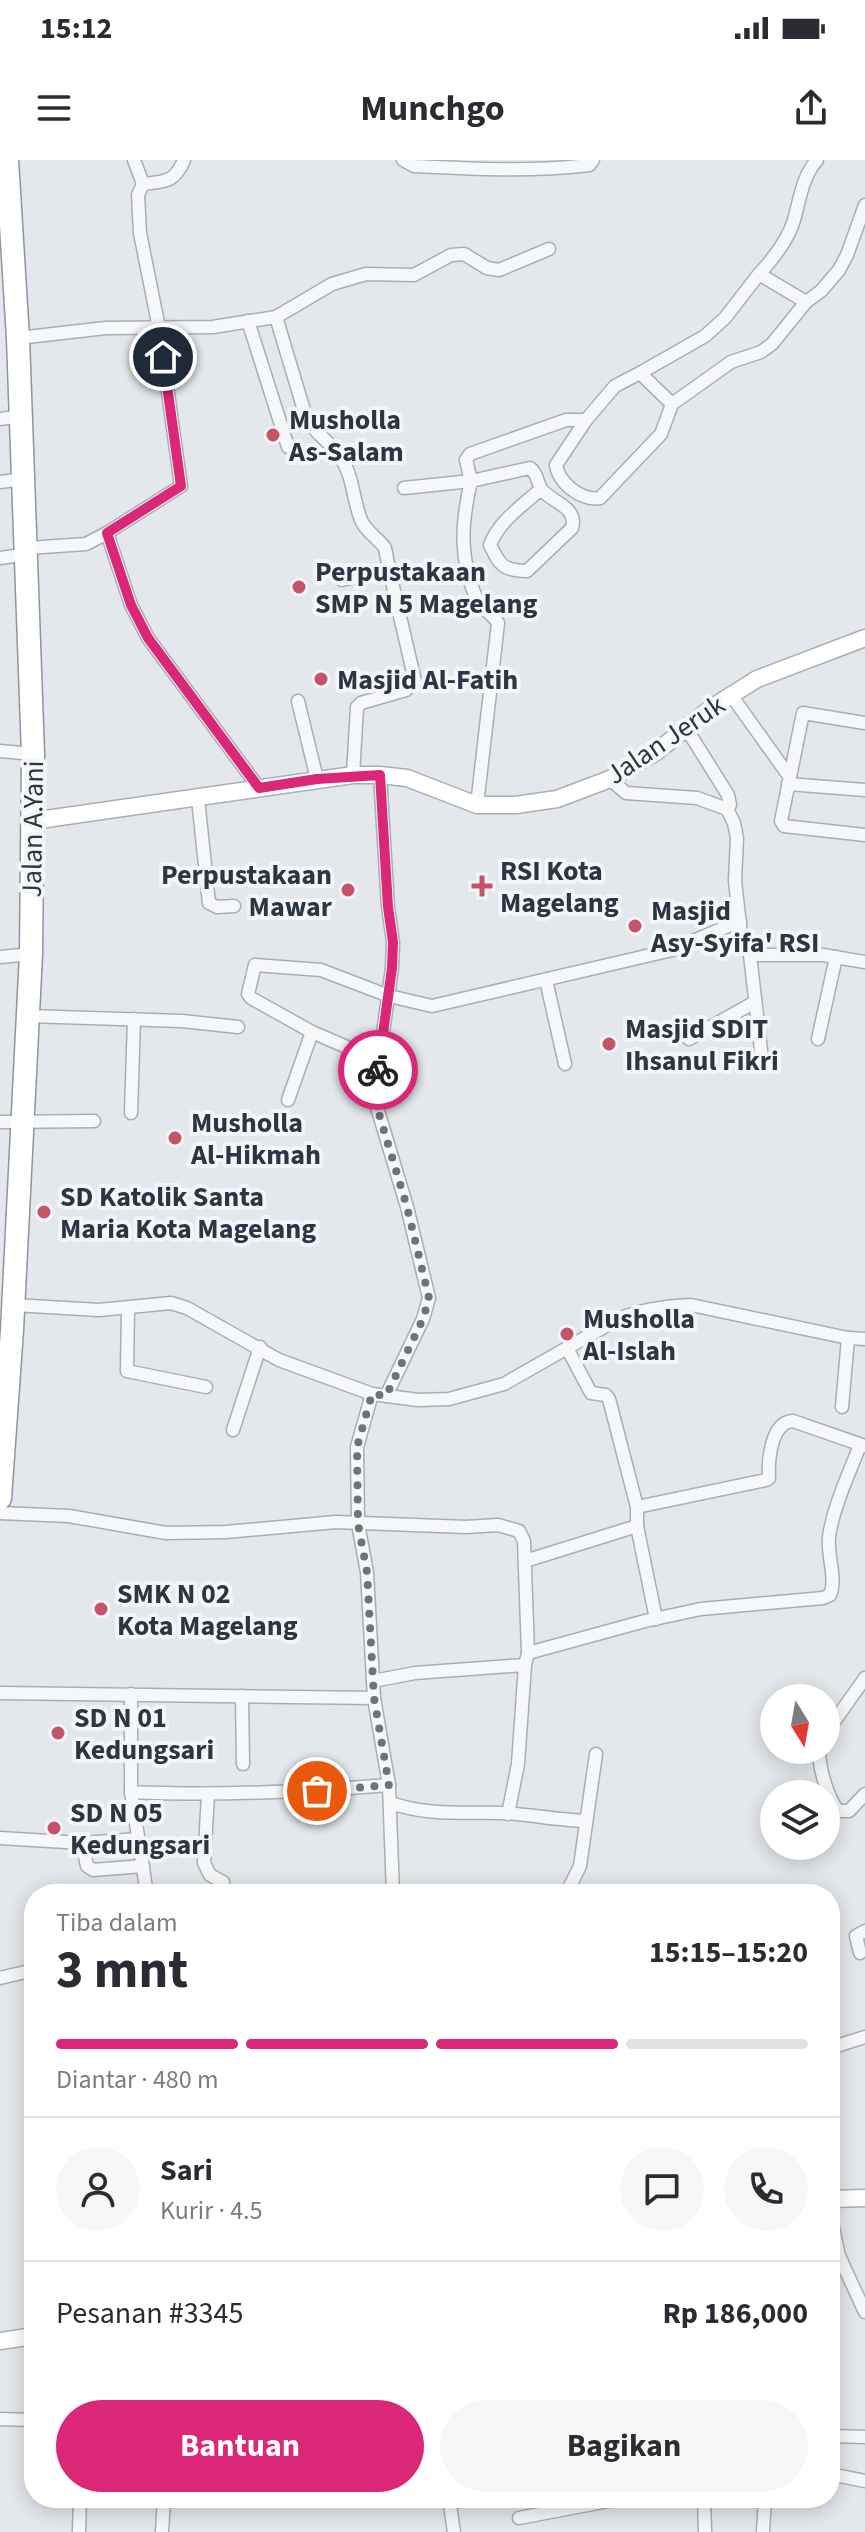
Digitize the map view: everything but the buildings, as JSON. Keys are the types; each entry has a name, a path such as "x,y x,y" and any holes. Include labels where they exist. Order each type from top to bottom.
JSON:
{"highway":[{"name":"Jalan A.Yani","path":"0,1498 6,1330 14,1305 11,1122 28,1016 31,954 33,754 24,479 11,418 18,338 5,173"}],"main road":[{"name":"Jalan Jeruk","path":"32,821 353,775 407,778 477,805 516,805 557,799 610,779 656,752 757,679 865,638"},
{"path":"840,2199 865,2198"},
{"path":"0,2341 24,2337"}],"street":[{"path":"0,558 28,551 86,544 181,486 159,328 140,233 138,195 143,184 134,160"},
{"path":"143,184 170,180 179,173 184,160"},
{"path":"403,160 414,166 495,170 554,170 589,165 593,160"},
{"path":"817,160 798,198 788,233 772,260 725,318 705,336 615,386 586,420 556,465 557,472 566,483 585,498 600,498 661,434 672,404 731,362 761,352 772,344 806,302 821,291 839,270 865,205"},
{"path":"18,338 106,328 213,327 276,317 332,284 366,274 414,275 451,255 464,254 487,268 499,270 549,249"},
{"path":"759,274 806,302"},
{"path":"276,317 310,426 338,453 352,480 361,519 385,548 415,681 406,690 361,703 357,707 353,775"},
{"path":"248,321 288,447"},
{"path":"640,373 672,404"},
{"path":"477,805 478,775 498,623 479,604 464,559 463,517 471,481 466,460 470,454 566,420 586,420"},
{"path":"404,488 471,481 530,468 537,473 541,489 572,514 572,528 527,571 512,571 499,563 490,545 494,533 541,489"},
{"path":"0,482 24,479"},
{"path":"107,533 131,605 148,638 259,788"},
{"path":"342,580 389,569"},
{"path":"731,695 789,780 865,790"},
{"path":"298,701 317,779"},
{"path":"865,723 803,713 781,821 784,826 865,835"},
{"path":"686,728 728,795 730,805 727,809"},
{"path":"0,751 33,754"},
{"path":"380,775 393,942 376,1104 407,1207 429,1298 423,1319 386,1396"},
{"path":"610,779 626,793 697,798 727,809 737,838 735,881 741,934 750,955 762,1059"},
{"path":"198,799 209,903 217,907 234,906"},
{"path":"379,1061 312,1032 249,996 255,965 321,970 389,996 432,1006 672,950 740,921"},
{"path":"0,957 31,954"},
{"path":"750,955 836,957 865,962"},
{"path":"818,1039 836,957"},
{"path":"546,980 565,1064"},
{"path":"689,1039 755,1002"},
{"path":"28,1016 134,1019 238,1027"},
{"path":"131,1113 134,1019"},
{"path":"288,1100 312,1032"},
{"path":"11,1122 94,1121"},
{"path":"14,1305 128,1309 171,1303 187,1308 279,1360 372,1394 418,1400 449,1399 504,1384 631,1313 680,1305 865,1339"},
{"path":"128,1309 127,1371 206,1387"},
{"path":"842,1407 848,1338"},
{"path":"233,1430 260,1347"},
{"path":"567,1348 591,1393 606,1395 609,1399 637,1507 637,1526 656,1619"},
{"path":"372,1394 357,1447 358,1524 367,1572 374,1698 391,1803 393,1884"},
{"path":"373,1681 526,1659 656,1619 701,1609 808,1600 830,1595 833,1587 828,1555 829,1533 862,1445 786,1421 781,1424 770,1454 769,1478 766,1480 637,1507"},
{"path":"0,1513 69,1516 166,1533 226,1532 336,1522 509,1526 519,1531 524,1541 526,1659 518,1764 508,1814"},
{"path":"525,1561 637,1526"},
{"path":"840,1713 865,1678"},
{"path":"0,1693 374,1698"},
{"path":"131,1694 131,1792 146,1884"},
{"path":"242,1696 243,1764"},
{"path":"571,1884 580,1866 596,1754"},
{"path":"820,1764 832,1803 838,1811 849,1811 865,1794"},
{"path":"131,1792 208,1795 292,1793 389,1785"},
{"path":"208,1795 204,1863 210,1875 223,1884"},
{"path":"391,1803 423,1812 508,1814 586,1821"},
{"path":"0,1838 82,1843 139,1839"},
{"path":"82,1843 87,1866 93,1870 143,1866"},
{"path":"860,1953 856,1936 865,1931"},
{"path":"0,1978 24,1972"},
{"path":"840,2045 865,2037"},
{"path":"840,2258 865,2312"},
{"path":"0,2419 24,2420"},
{"path":"840,2436 865,2437"},
{"path":"840,2476 865,2481"},
{"path":"79,2532 80,2508"},
{"path":"162,2532 163,2508"},
{"path":"450,2508 454,2532"},
{"path":"519,2518 572,2508"},
{"path":"704,2508 705,2532"},
{"path":"763,2532 764,2508"}],"way so far":[{"path":"317,1791 389,1785 374,1698 367,1572 358,1524 357,1447 372,1394 386,1396 415,1338 429,1298 407,1207 376,1104 378,1070"}],"place":[{"name":"Musholla As-Salam","path":"273,435"},
{"name":"Perpustakaan SMP N 5 Magelang","path":"299,587"},
{"name":"Masjid Al-Fatih","path":"321,679"},
{"name":"RSI Kota Magelang","path":"482,886"},
{"name":"Perpustakaan Mawar","path":"348,890"},
{"name":"Masjid Asy-Syifa' RSI","path":"635,926"},
{"name":"Masjid SDIT Ihsanul Fikri","path":"609,1044"},
{"name":"Musholla Al-Hikmah","path":"175,1138"},
{"name":"SD Katolik Santa Maria Kota Magelang","path":"44,1212"},
{"name":"Musholla Al-Islah","path":"567,1334"},
{"name":"SMK N 02 Kota Magelang","path":"101,1609"},
{"name":"SD N 01 Kedungsari","path":"58,1733"},
{"name":"SD N 05 Kedungsari","path":"54,1828"}],"route":[{"path":"163,357 181,486 107,533 131,605 148,638 259,788 353,775 380,775 393,942 378,1070"}]}
